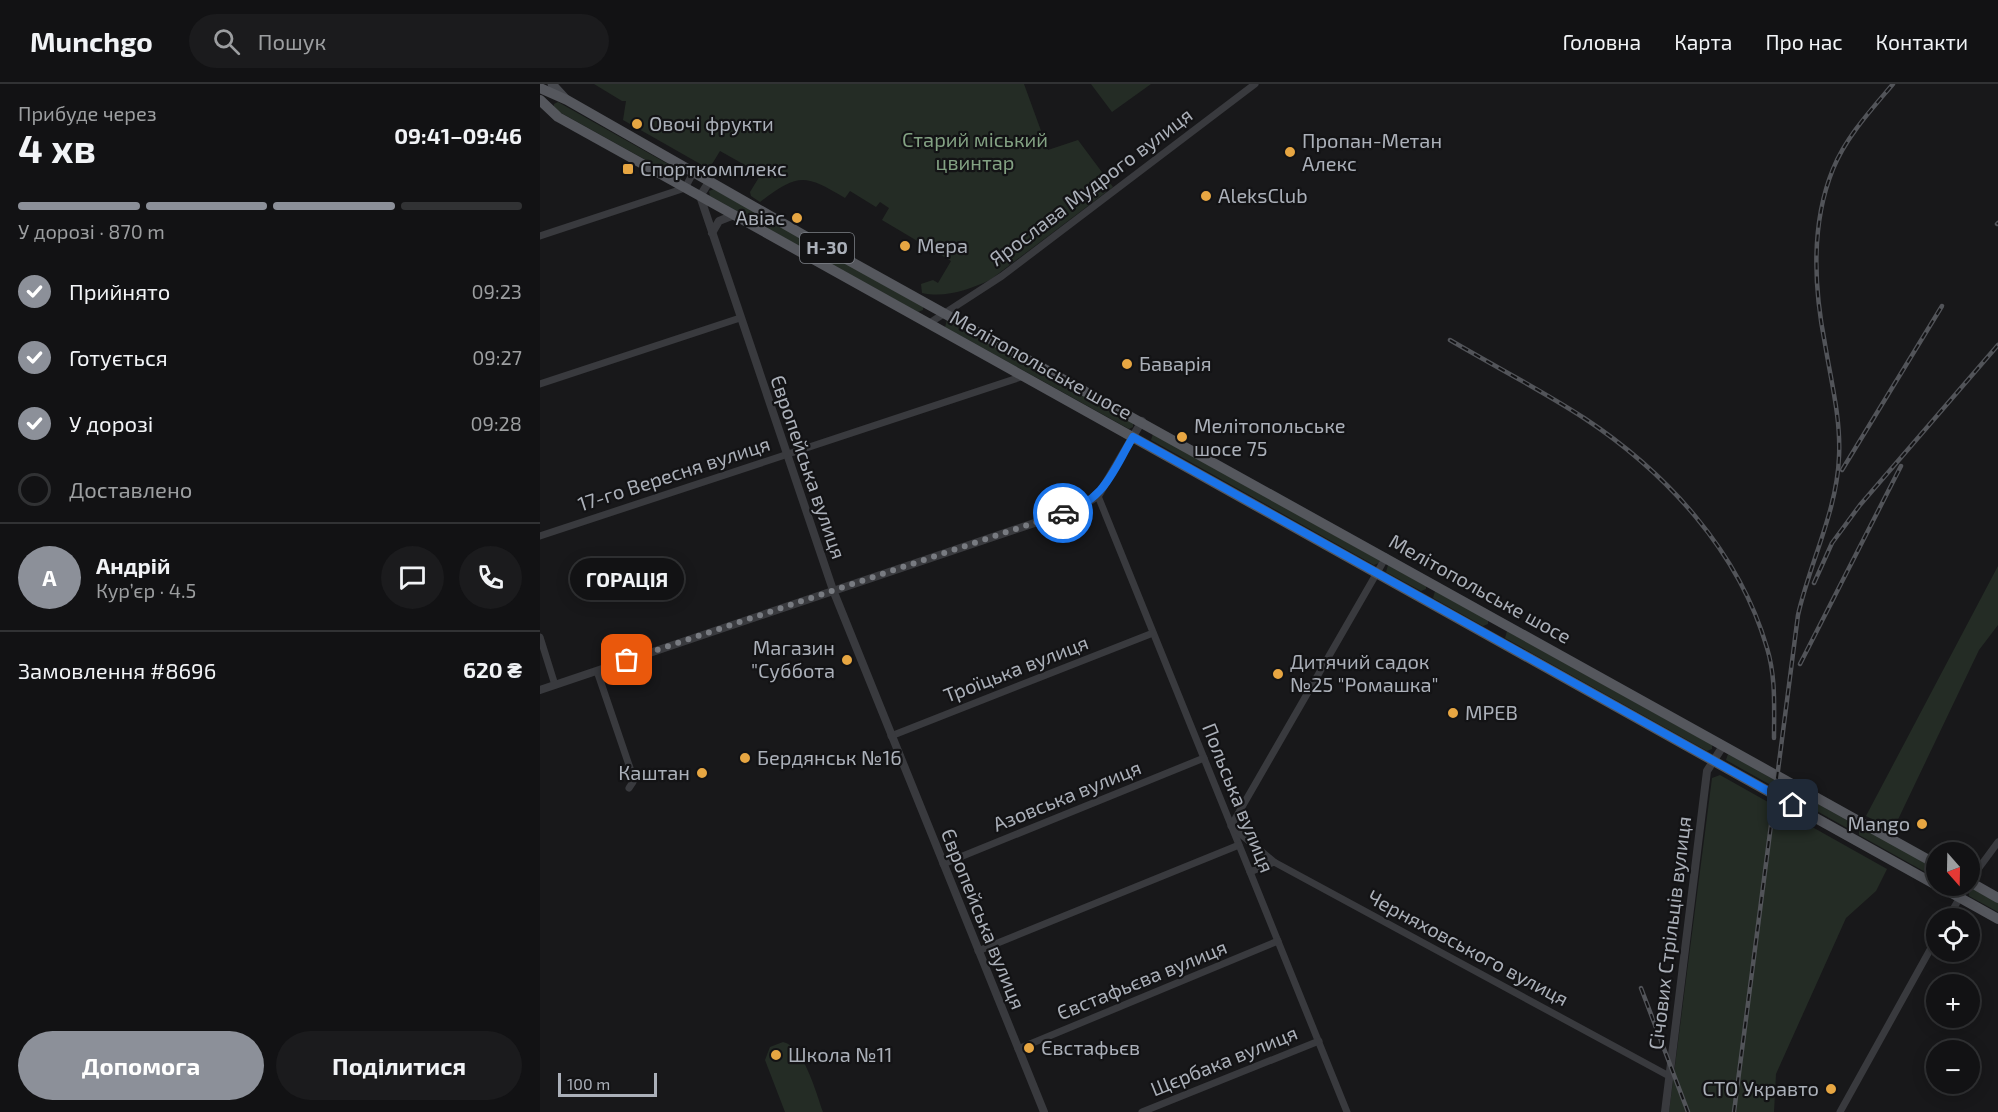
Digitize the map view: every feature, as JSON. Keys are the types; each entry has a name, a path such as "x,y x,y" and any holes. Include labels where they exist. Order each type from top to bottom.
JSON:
{"main road":[{"path":"552,84 567,100"},
{"name":"Мелітопольське шосе","path":"540,88 567,100 709,182 1926,858"},
{"path":"540,98 567,100"},
{"name":"Мелітопольське шосе","path":"540,98 558,117 1926,879"},
{"path":"540,109 558,117"},
{"path":"1980,888 1998,898"},
{"name":"Мелітопольське шосе","path":"1956,896 1998,919"}],"street":[{"name":"Ярослава Мудрого вулиця","path":"928,324 1002,276 1255,84"},
{"path":"540,236 685,188 693,173"},
{"path":"700,196 709,182"},
{"name":"Європейська вулиця","path":"700,196 833,591 1044,1112"},
{"path":"712,233 719,221 734,215"},
{"path":"540,384 740,318"},
{"name":"17-го Вересня вулиця","path":"540,536 1024,376"},
{"path":"540,690 1076,509 1098,496 1142,421"},
{"name":"Польська вулиця","path":"1098,496 1347,1112"},
{"path":"1231,826 1386,557"},
{"name":"Троїцька вулиця","path":"891,736 1154,633"},
{"path":"540,638 555,685"},
{"path":"597,670 631,771 633,782 629,788"},
{"name":"Січових Стрільців вулиця","path":"1665,1112 1707,771 1723,746"},
{"name":"Азовська вулиця","path":"943,864 1204,758"},
{"name":"Черняховського вулиця","path":"1231,826 1274,862 1669,1076"},
{"path":"1980,867 1998,842"},
{"path":"978,951 1239,845"},
{"path":"1250,872 1274,862"},
{"path":"1954,908 1960,898"},
{"name":"Євстафьєва вулиця","path":"1018,1048 1278,941"},
{"path":"1840,1112 1926,957"},
{"name":"Щєрбака вулиця","path":"1142,1112 1319,1041"}],"green space":[{"name":"Старий міський цвинтар","path":"594,84 1024,84 1048,150 1078,140 1113,187 990,280 957,292 922,293 921,284 933,280 938,283 951,261 882,220 889,208 880,202 876,207 850,191 845,198 820,184 802,180 784,186 760,202 751,196 750,192 761,174 720,151 709,169 623,120 626,101 622,101"},
{"path":"1091,84 1151,84 1112,112"},
{"path":"558,102 684,173 685,177 680,179 554,109 554,104"},
{"path":"714,189 923,307 923,310 918,312 710,196 709,191"},
{"path":"947,320 1133,423 1133,427 1129,429 945,327"},
{"path":"1153,434 1379,560 1379,563 1374,565 1151,440"},
{"path":"1388,565 1426,586 1426,589 1421,591 1386,572"},
{"path":"1998,566 1998,625 1979,650 1893,830 1866,816"},
{"path":"1435,591 1488,620 1488,624 1483,626 1433,598"},
{"path":"1507,631 1712,745 1712,749 1707,751 1505,638"},
{"path":"1728,754 1852,823 1852,826 1847,828 1726,760"},
{"path":"1720,775 1887,869 1876,891 1846,918 1776,1074 1774,1112 1669,1112 1712,778"},
{"path":"1863,828 1926,863 1926,872 1859,835 1859,830"},
{"path":"1980,893 1998,903 1998,912 1969,896 1980,896"},
{"path":"783,1042 790,1045 803,1061 823,1112 785,1112 765,1060 770,1047"}],"railway":[{"path":"1734,1112 1798,615 1828,517 1839,457 1835,400 1821,323 1817,278 1821,211 1838,157 1860,124 1893,84"},
{"path":"1842,470 1942,306"},
{"path":"1450,340 1568,408 1614,439 1671,489 1696,517 1738,579 1754,612 1767,648 1774,693 1774,738"},
{"path":"1814,583 1832,543 1860,505 1998,345"},
{"path":"1800,664 1901,466"},
{"path":"1641,988 1688,1112"}],"way so far":[{"path":"627,660 1063,513"}],"place":[{"name":"Овочі фрукти","path":"637,124"},
{"name":"Пропан-Метан Алекс","path":"1290,152"},
{"name":"Спорткомплекс","path":"628,169"},
{"name":"AleksClub","path":"1206,196"},
{"name":"Авіас","path":"797,218"},
{"name":"Мера","path":"905,246"},
{"name":"Баварія","path":"1127,364"},
{"name":"Мелітопольське шосе 75","path":"1182,437"},
{"name":"ГОРАЦІЯ","path":"627,660"},
{"name":"Магазин \"Суббота","path":"847,660"},
{"name":"Дитячий садок №25 \"Ромашка\"","path":"1278,674"},
{"name":"МРЕВ","path":"1453,713"},
{"name":"Бердянськ №16","path":"745,758"},
{"name":"Каштан","path":"702,773"},
{"name":"Mango","path":"1922,824"},
{"name":"Євстафьєв","path":"1029,1048"},
{"name":"Школа №11","path":"776,1055"},
{"name":"СТО Укравто","path":"1831,1089"}],"route":[{"path":"1063,513 1089,503 1098,496 1133,437 1793,805"}]}
